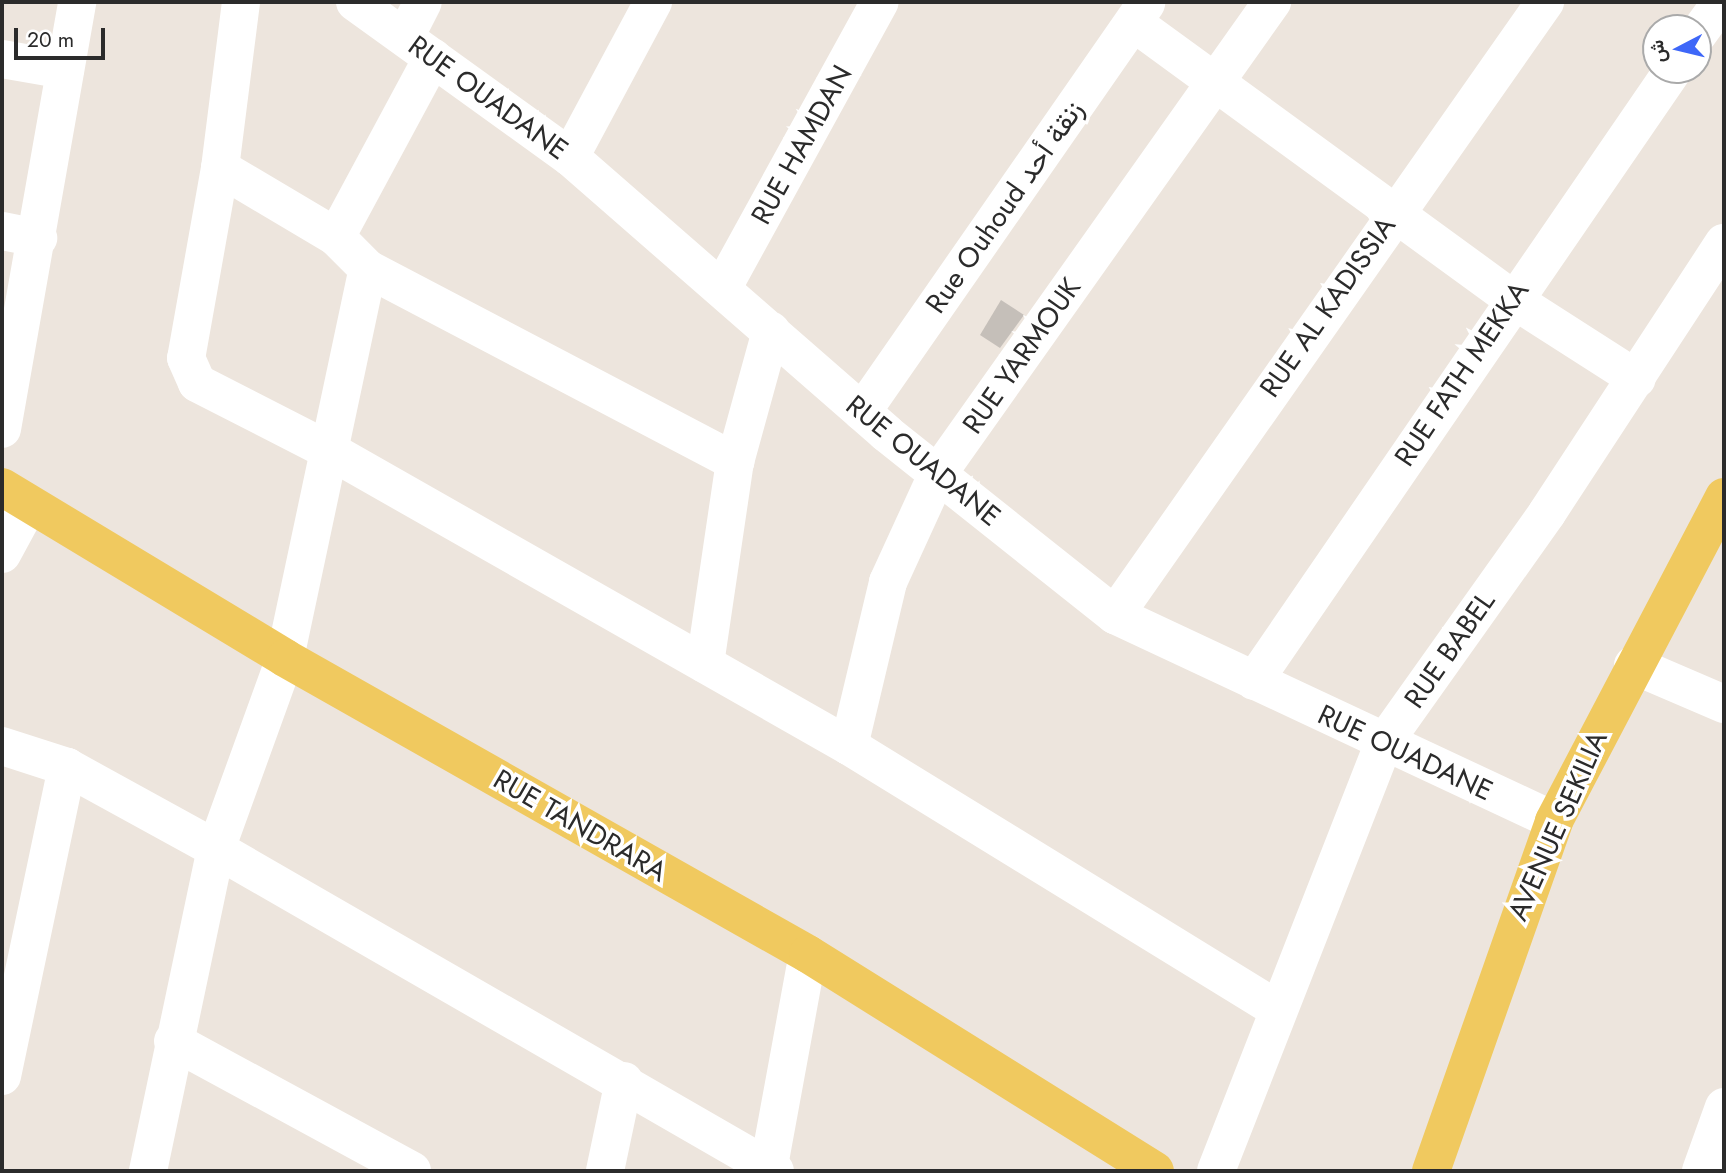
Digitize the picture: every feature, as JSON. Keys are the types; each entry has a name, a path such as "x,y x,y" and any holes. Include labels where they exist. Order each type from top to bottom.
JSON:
{"main road":[{"name":"RUE TANDRARA","path":"15,496 285,658 808,954 1155,1171"},
{"name":"AVENUE SEKILIA","path":"1431,1171 1555,821 1633,665 1724,497"}],"street":[{"path":"2,429 20,235 65,70 77,2"},
{"path":"241,2 220,167 186,358 188,372 197,383 332,452 849,746 1277,1009"},
{"name":"RUE OUADANE","path":"355,2 570,158 937,475 1115,615 1384,744 1555,821"},
{"path":"336,237 419,47 423,2"},
{"path":"570,158 653,2"},
{"name":"RUE HAMDAN","path":"723,288 880,2"},
{"name":"RUE YARMOUK","path":"849,746 888,582 937,475 1272,2"},
{"name":"RUE AL KADISSIA","path":"1115,615 1395,212 1545,2"},
{"path":"1141,12 1216,84 1512,299 1637,379"},
{"name":"Rue Ouhoud زنقة أحد","path":"862,412 1141,12"},
{"path":"2,59 65,70"},
{"name":"RUE FATH MEKKA","path":"1254,681 1512,299 1663,84"},
{"path":"220,167 336,237 368,269 735,462"},
{"name":"RUE BABEL","path":"1216,1171 1277,1009 1384,744 1637,379 1724,243"},
{"path":"148,1171 173,1041 216,849 285,658 332,452 368,269"},
{"path":"705,664 735,462 771,331"},
{"path":"2,554 15,496"},
{"path":"1633,665 1724,704"},
{"path":"2,746 67,767 216,849 624,1081 770,1170 808,954"},
{"path":"2,1076 17,923 67,767"},
{"path":"173,1041 412,1171"},
{"path":"605,1171 624,1081"},
{"path":"1701,1171 1724,1107"}],"building":[{"path":"1001,300 1024,315 1000,348 980,335"}]}
